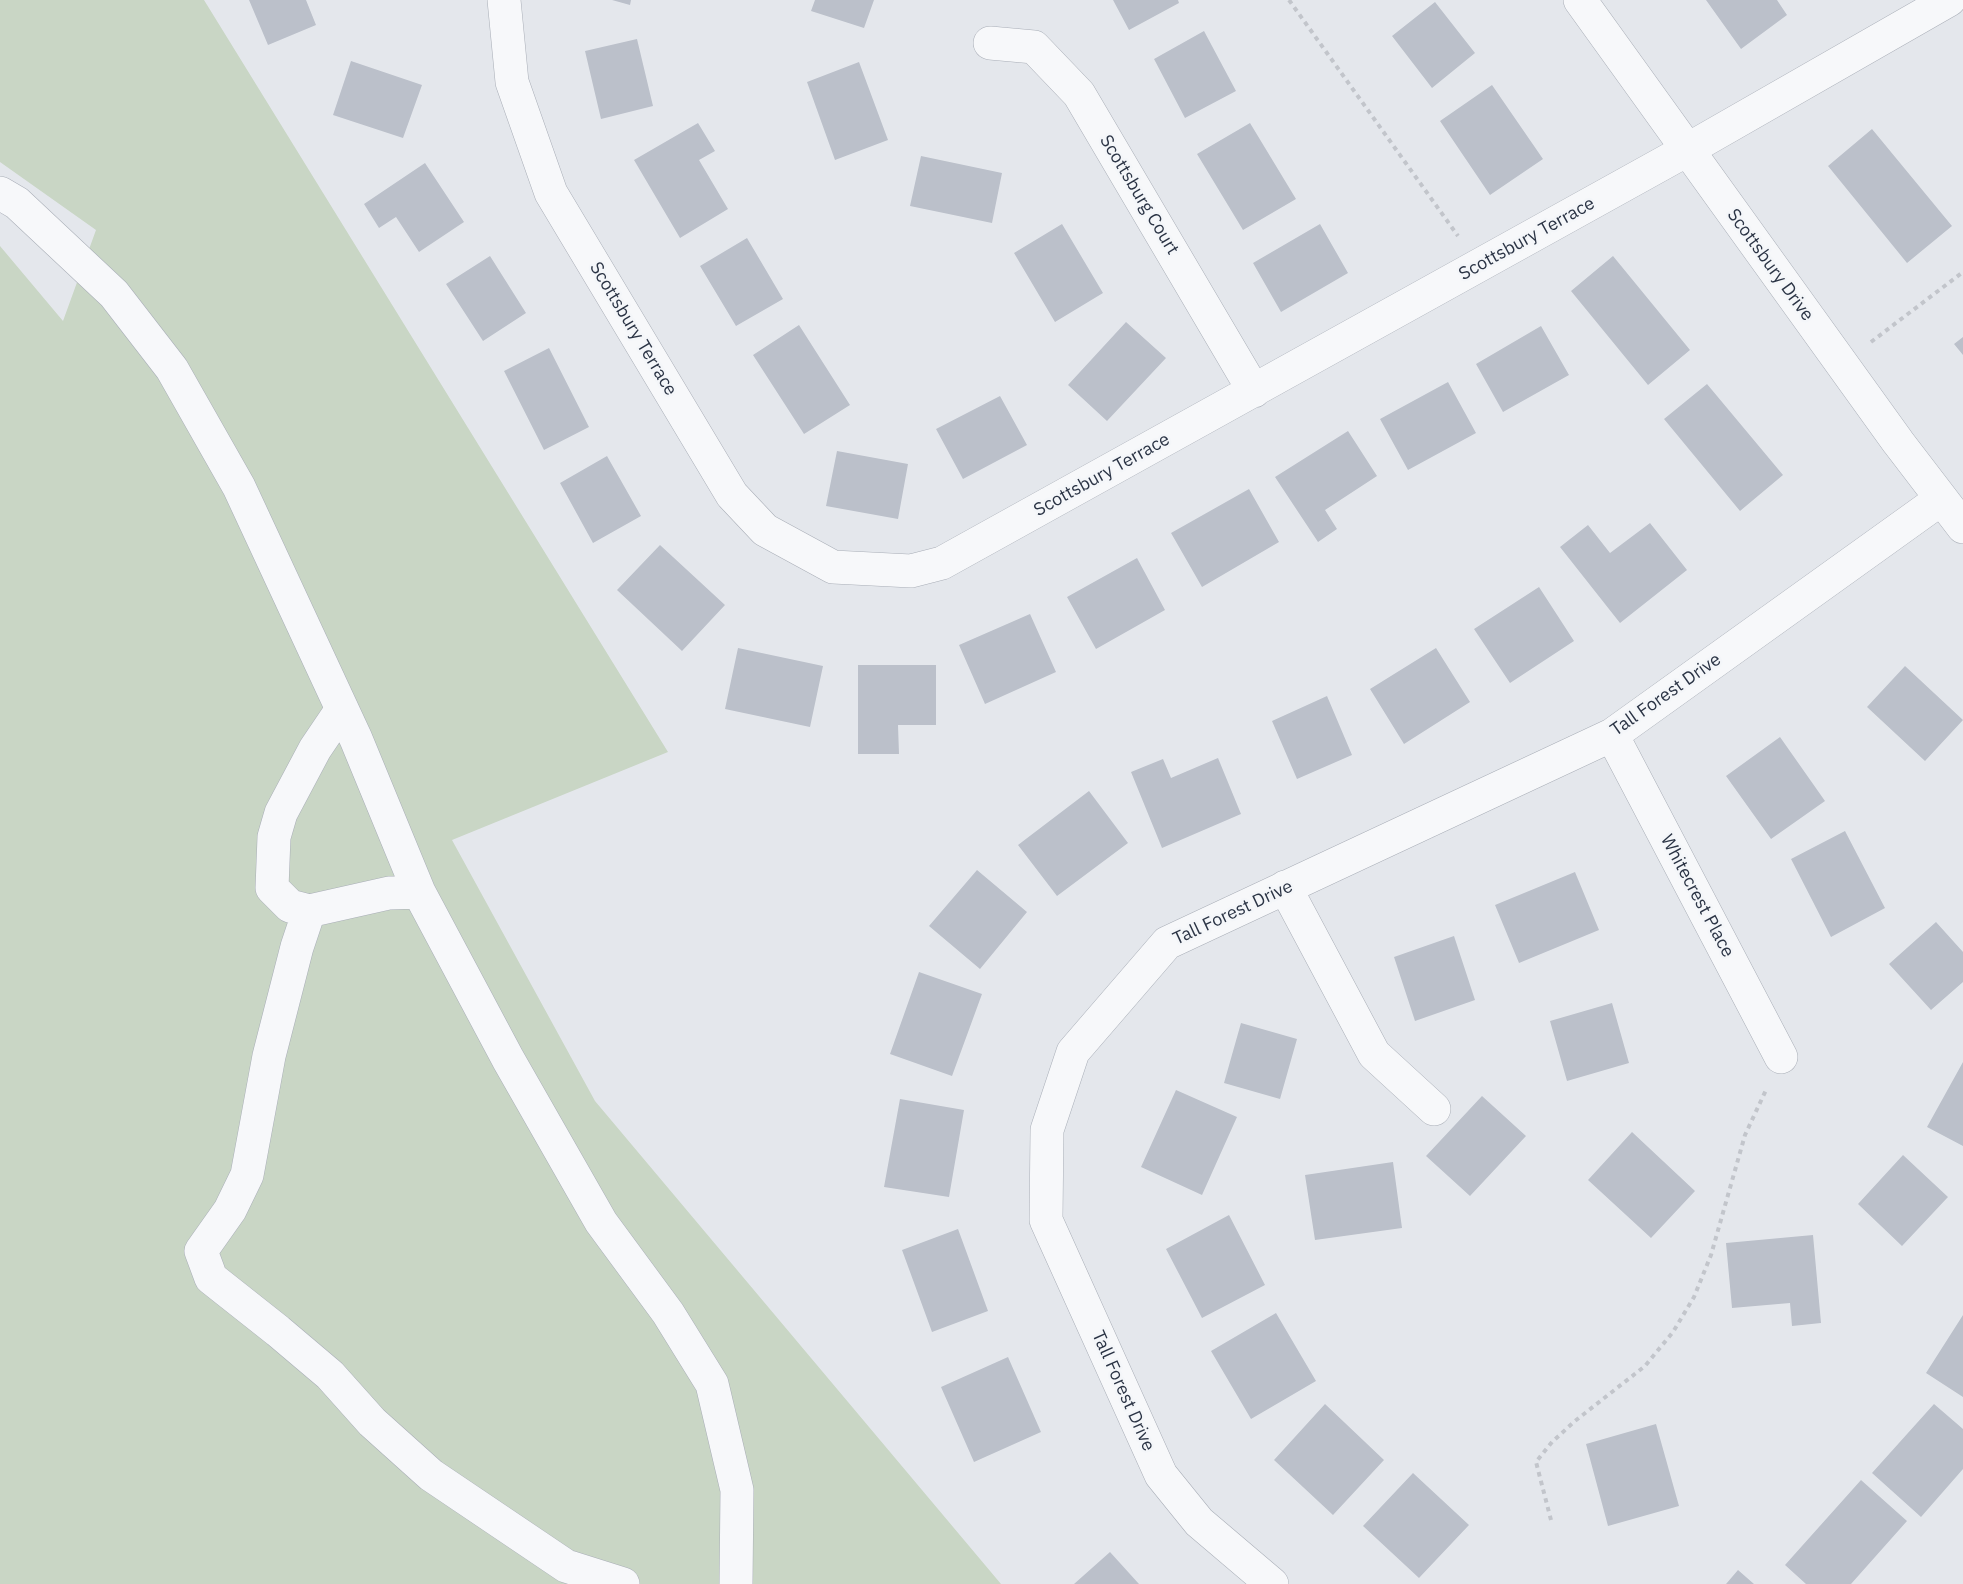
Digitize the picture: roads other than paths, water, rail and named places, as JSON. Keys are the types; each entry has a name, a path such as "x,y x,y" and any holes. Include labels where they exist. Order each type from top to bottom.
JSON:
{"street":[{"name":"Scottsbury Terrace","path":"504,0 512,82 551,193 732,495 765,530 833,567 911,572 942,563 1688,150 1949,0"},
{"name":"Scottsbury Drive","path":"1580,0 1841,363 1963,527"},
{"name":"Scottsburg Court","path":"990,43 1034,47 1079,94 1254,391"},
{"path":"0,193 17,203 114,294 172,369 239,488 342,709 419,892 508,1059 601,1221 668,1313 712,1384 738,1490 736,1584"},
{"name":"Tall Forest Drive","path":"1272,1584 1199,1522 1161,1475 1046,1220 1047,1130 1072,1052 1167,943 1612,735 1941,499"},
{"path":"342,709 315,749 281,813 274,837 272,888 290,906 309,911 389,893 419,892"},
{"name":"Whitecrest Place","path":"1612,735 1782,1057"},
{"path":"1285,887 1374,1054 1434,1109"},
{"path":"309,911 297,947 269,1056 247,1175 230,1210 201,1251 211,1278 278,1330 330,1375 372,1422 431,1474 566,1566 623,1584"}]}
